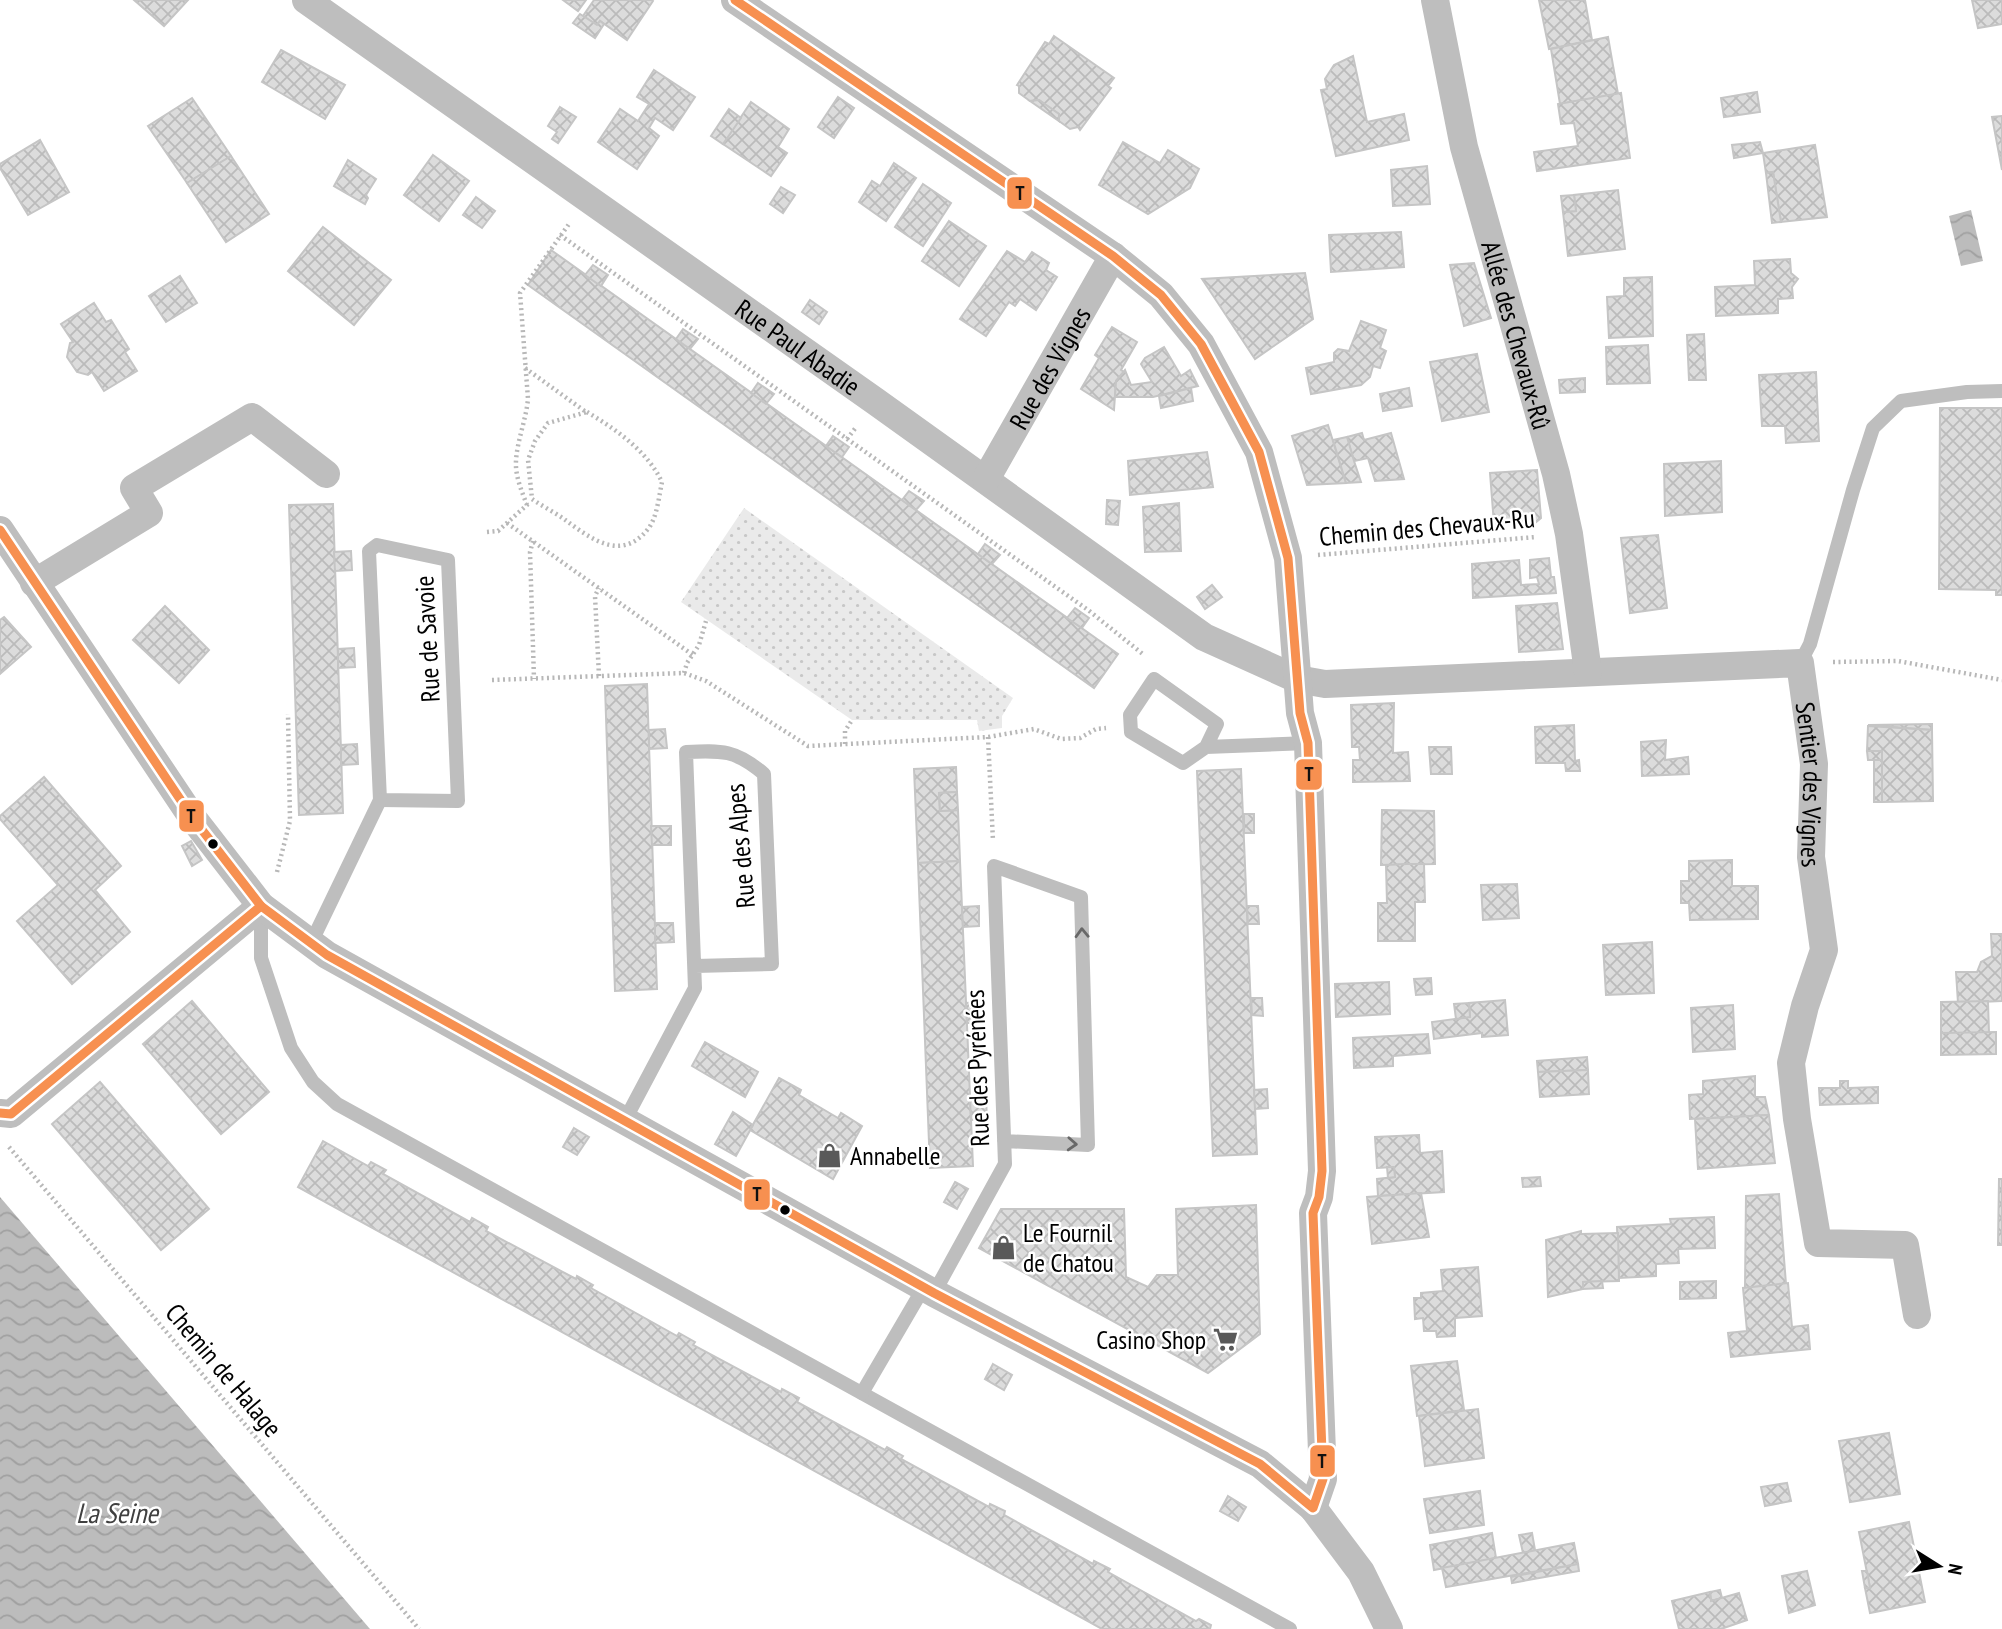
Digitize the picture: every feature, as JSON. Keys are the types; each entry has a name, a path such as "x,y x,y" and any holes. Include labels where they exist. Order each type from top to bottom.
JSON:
{"street":[{"name":"Rue Paul Abadie","path":"306,0 986,479 1204,637 1297,680"},
{"path":"735,0 1113,256 1161,296 1201,344 1259,452 1288,558 1300,713 1308,743 1322,1171 1319,1197 1313,1213 1323,1479 1313,1508"},
{"name":"Allée des Chevaux-Rû","path":"1435,0 1464,147 1556,474 1569,534 1588,672"},
{"name":"Rue des Vignes","path":"986,479 1113,256"},
{"path":"34,583 149,513 134,488 252,417 326,474"},
{"path":"0,530 191,817 261,906 327,955 929,1290 1260,1464 1313,1508 1361,1572 1389,1629"},
{"path":"1297,680 1325,684 1800,663"},
{"name":"Sentier des Vignes","path":"1800,663 1814,764 1811,857 1824,950 1805,1006 1791,1063 1797,1119 1818,1243 1905,1245 1917,1315"},
{"path":"0,1113 11,1114 261,906"}],"lane":[{"path":"1800,663 1810,644 1873,428 1901,401 1967,392 2002,391"},
{"name":"Rue de Savoie","path":"311,943 380,800 369,551 377,545 448,560 458,801 380,800"},
{"path":"1154,679 1217,724 1206,747 1183,763 1131,732 1131,724 1130,715 1154,679"},
{"path":"1206,747 1308,743"},
{"name":"Rue des Alpes","path":"625,1120 695,988 686,752 719,750 748,760 764,774 772,964 695,966"},
{"path":"994,866 1081,897 1088,1145 1004,1141"},
{"name":"Rue des Pyrénées","path":"862,1393 929,1290 1005,1164 994,866"},
{"path":"261,906 261,958 291,1048 313,1082 337,1104 1290,1629"}],"path":[{"path":"527,505 517,475 516,460 528,399 520,293 589,199"},
{"path":"560,235 1088,610 1148,659 1154,679"},
{"path":"524,368 637,447 656,469 662,482 649,528 629,544 604,545 581,533 532,499"},
{"path":"487,532 498,531 532,499 528,460 535,441 548,424 587,412"},
{"path":"508,523 693,655"},
{"name":"Chemin des Chevaux-Ru","path":"1288,558 1569,534"},
{"path":"533,541 530,552 534,679"},
{"path":"599,588 595,596 599,676"},
{"path":"684,673 699,645 706,621"},
{"path":"1800,663 1898,661 2002,680"},
{"path":"492,680 684,673 706,681 808,746 988,737 1034,729 1061,739 1080,738 1096,729 1131,724"},
{"path":"261,906 274,883 290,821 288,714"},
{"path":"845,744 845,731 852,720"},
{"path":"988,737 994,866"},
{"name":"Chemin de Halage","path":"9,1147 419,1629"}],"shaded area":[{"path":"744,508 1013,698 1002,716 1002,728 979,731 977,720 852,720 681,602"}],"water":[{"path":"1971,210 1983,261 1961,266 1949,216"},
{"name":"La Seine","path":"0,1197 370,1629 0,1629"}],"building":[{"path":"134,0 188,0 164,26"},
{"path":"563,0 586,0 578,11"},
{"path":"594,0 653,1 627,40 600,21 597,25 583,16"},
{"path":"1539,0 1585,0 1592,40 1549,49"},
{"path":"1972,0 2002,0 2002,24 1978,28"},
{"path":"580,14 597,25 600,21 604,24 595,38 573,23"},
{"path":"1054,36 1114,78 1108,86 1111,88 1080,130 1078,127 1070,129 1059,121 1059,114 1039,100 1030,101 1019,93 1017,85 1045,42 1049,44"},
{"path":"1608,37 1618,94 1560,104 1551,49"},
{"path":"281,50 345,85 325,119 262,82"},
{"path":"1353,56 1367,122 1404,114 1409,140 1336,156 1321,90 1327,89 1325,79 1334,65"},
{"path":"654,70 695,97 673,130 655,118 649,128 659,136 637,169 598,142 620,109 638,121 649,104 637,97"},
{"path":"1757,92 1760,112 1724,117 1721,98"},
{"path":"1621,93 1630,158 1537,171 1534,152 1578,146 1574,123 1561,124 1558,104"},
{"path":"838,97 854,108 834,138 818,127"},
{"path":"192,98 231,156 187,183 148,126"},
{"path":"1039,100 1059,114 1059,121 1030,101"},
{"path":"751,102 789,129 778,147 787,153 771,176 723,144"},
{"path":"560,107 576,117 558,143 552,139 557,132 548,126"},
{"path":"729,109 741,118 723,144 711,136"},
{"path":"2002,116 2002,170 1992,117"},
{"path":"40,140 69,192 28,215 0,164"},
{"path":"1123,142 1160,163 1168,150 1199,169 1190,188 1148,214 1099,185"},
{"path":"1760,142 1763,153 1734,158 1732,145"},
{"path":"1815,145 1827,217 1781,222 1773,172 1766,173 1763,153"},
{"path":"433,155 469,181 439,221 404,195"},
{"path":"231,156 269,214 226,242 187,183"},
{"path":"348,160 376,179 366,195 368,198 365,204 334,186"},
{"path":"894,163 916,178 886,221 859,202 872,181 880,186"},
{"path":"1427,166 1430,204 1393,206 1391,170"},
{"path":"1773,172 1781,222 1772,223 1766,173"},
{"path":"923,184 951,203 923,246 895,227"},
{"path":"781,187 795,195 783,213 770,204"},
{"path":"1618,190 1625,249 1568,256 1563,212 1576,211 1574,195"},
{"path":"1574,195 1576,211 1563,212 1561,196"},
{"path":"476,197 495,211 482,228 463,215"},
{"path":"949,221 986,246 959,286 922,261"},
{"path":"323,227 391,280 354,325 288,271"},
{"path":"1401,232 1404,267 1331,272 1329,235"},
{"path":"551,250 1118,654 1094,688 528,285"},
{"path":"1007,251 1025,262 1032,252 1049,263 1046,270 1057,277 1036,310 1020,299 1015,306 1009,302 986,336 960,319"},
{"path":"1790,259 1791,273 1798,279 1792,287 1793,298 1778,299 1778,313 1716,316 1715,287 1755,285 1754,261"},
{"path":"1474,263 1491,318 1464,326 1450,265"},
{"path":"593,265 608,275 601,286 585,275"},
{"path":"1305,273 1313,319 1255,359 1202,279"},
{"path":"180,276 197,303 166,322 149,296"},
{"path":"1652,277 1653,336 1609,338 1607,297 1624,296 1624,278"},
{"path":"810,300 827,312 819,324 802,312"},
{"path":"94,303 106,322 111,320 129,349 125,352 137,371 104,391 92,372 88,375 77,372 67,357 70,343 73,342 61,324"},
{"path":"1361,321 1386,330 1380,348 1386,351 1380,368 1373,366 1370,377 1361,385 1311,394 1306,368 1334,362 1334,353 1338,349 1349,351"},
{"path":"1112,327 1137,342 1121,370 1124,372 1116,381 1114,410 1081,389 1099,358 1095,355"},
{"path":"683,329 698,339 690,349 676,339"},
{"path":"1704,334 1706,380 1689,380 1687,335"},
{"path":"1648,345 1650,383 1607,384 1606,347"},
{"path":"1164,347 1181,376 1190,370 1198,386 1153,397 1115,397 1116,381 1125,370 1131,385 1152,382 1141,364 1145,358"},
{"path":"1477,354 1489,412 1442,421 1430,362"},
{"path":"1816,372 1819,441 1786,443 1785,426 1762,426 1759,375"},
{"path":"1585,378 1585,392 1560,393 1559,380"},
{"path":"758,383 774,394 766,404 751,393"},
{"path":"1191,388 1193,401 1161,408 1159,396"},
{"path":"1409,388 1412,406 1383,411 1380,394"},
{"path":"1940,408 2002,408 2002,595 1996,595 1996,590 1939,589"},
{"path":"1328,425 1346,483 1307,485 1292,436"},
{"path":"1362,433 1364,440 1391,433 1404,479 1375,481 1368,458 1354,461 1347,437"},
{"path":"833,436 849,447 842,457 826,446"},
{"path":"1347,437 1361,482 1346,483 1333,440"},
{"path":"1207,452 1213,487 1130,495 1128,461"},
{"path":"1721,461 1722,512 1665,516 1664,464"},
{"path":"1537,470 1541,518 1535,523 1494,524 1490,473"},
{"path":"909,491 924,501 916,510 902,500"},
{"path":"1107,500 1120,501 1118,525 1106,524"},
{"path":"1179,503 1181,551 1145,552 1143,507"},
{"path":"333,504 343,813 299,815 289,505"},
{"path":"1658,535 1667,608 1630,613 1621,538"},
{"path":"985,544 1000,555 992,564 978,554"},
{"path":"351,551 352,570 335,571 334,552"},
{"path":"1549,558 1556,593 1473,598 1472,564 1519,560 1521,585 1539,584 1537,577 1530,578 1530,560"},
{"path":"1212,585 1222,597 1205,609 1197,597"},
{"path":"1557,603 1563,649 1519,652 1516,606"},
{"path":"165,606 209,650 179,683 133,640"},
{"path":"1075,608 1089,618 1082,628 1067,618"},
{"path":"4,617 31,647 0,674 0,620"},
{"path":"354,648 355,667 338,668 338,649"},
{"path":"647,684 657,989 615,991 605,686"},
{"path":"1394,703 1393,753 1408,752 1410,781 1353,782 1353,760 1360,760 1359,747 1352,747 1351,705"},
{"path":"1932,724 1932,730 1868,725"},
{"path":"1574,725 1575,761 1579,760 1580,771 1566,771 1565,763 1536,763 1535,727"},
{"path":"1868,726 1932,730 1933,801 1882,802 1882,751 1867,751"},
{"path":"665,729 667,748 649,749 649,730"},
{"path":"1666,740 1665,760 1688,757 1689,774 1642,776 1641,742"},
{"path":"357,744 358,764 341,765 341,745"},
{"path":"1429,747 1451,747 1452,774 1431,774"},
{"path":"1867,751 1882,751 1882,760 1868,760"},
{"path":"1874,760 1882,760 1882,802 1874,802"},
{"path":"956,767 957,792 939,793 940,811 958,810 960,861 918,863 914,769"},
{"path":"1241,769 1257,1154 1213,1156 1197,771"},
{"path":"44,777 121,866 95,890 130,932 72,984 17,921 58,885 0,819 0,816"},
{"path":"957,792 958,810 940,811 939,793"},
{"path":"1382,810 1434,811 1435,864 1381,865"},
{"path":"1244,814 1254,814 1254,833 1244,833"},
{"path":"651,826 671,826 671,845 652,845"},
{"path":"191,841 202,860 192,866 182,846"},
{"path":"1732,860 1732,886 1758,886 1758,919 1690,920 1689,903 1681,903 1681,881 1689,881 1689,861"},
{"path":"960,861 973,1166 930,1168 918,863"},
{"path":"1424,864 1425,902 1415,902 1415,941 1378,941 1378,903 1387,903 1386,865"},
{"path":"1517,884 1519,918 1483,920 1481,885"},
{"path":"979,906 979,926 963,927 962,907"},
{"path":"1247,906 1258,906 1259,924 1248,924"},
{"path":"655,923 673,923 674,942 655,943"},
{"path":"1991,934 2002,934 2002,1001 1958,1003 1956,972 1977,972 1981,962 1992,956"},
{"path":"1652,942 1654,993 1606,995 1603,945"},
{"path":"1431,978 1432,994 1416,995 1414,979"},
{"path":"1389,982 1390,1014 1336,1017 1335,984"},
{"path":"1251,998 1262,998 1263,1016 1252,1015"},
{"path":"1505,1000 1508,1035 1482,1037 1482,1033 1434,1039 1432,1022 1470,1017 1469,1003"},
{"path":"192,1001 269,1092 221,1134 143,1044"},
{"path":"1988,1001 1989,1033 1941,1033 1941,1002"},
{"path":"982,1002 983,1023 967,1023 966,1003"},
{"path":"1469,1003 1470,1017 1456,1019 1454,1004"},
{"path":"1733,1005 1735,1049 1693,1052 1691,1008"},
{"path":"1996,1032 1996,1054 1941,1055 1941,1033"},
{"path":"1428,1034 1430,1053 1393,1056 1393,1066 1354,1068 1353,1038"},
{"path":"705,1042 758,1072 745,1097 692,1066"},
{"path":"1587,1057 1588,1070 1538,1072 1537,1061"},
{"path":"1588,1070 1589,1094 1540,1097 1538,1072"},
{"path":"1755,1076 1755,1097 1765,1097 1769,1115 1690,1119 1689,1095 1703,1094 1703,1081"},
{"path":"779,1078 801,1090 799,1095 838,1118 841,1113 862,1126 833,1179 750,1130"},
{"path":"1840,1081 1848,1081 1848,1088 1878,1087 1878,1103 1820,1105 1819,1088 1840,1088"},
{"path":"100,1082 209,1209 161,1250 52,1124"},
{"path":"1267,1089 1268,1108 1255,1109 1254,1090"},
{"path":"986,1099 987,1119 971,1120 970,1100"},
{"path":"733,1112 753,1125 736,1156 715,1144"},
{"path":"1769,1115 1775,1163 1698,1169 1695,1119"},
{"path":"574,1128 589,1137 577,1155 563,1147"},
{"path":"1419,1135 1420,1153 1442,1151 1444,1192 1378,1196 1377,1179 1395,1177 1394,1167 1377,1168 1375,1137"},
{"path":"323,1141 368,1166 371,1162 386,1170 383,1174 470,1222 472,1218 488,1227 486,1231 576,1279 577,1276 593,1285 591,1288 677,1336 679,1333 695,1342 693,1345 781,1392 782,1389 799,1398 797,1402 885,1450 887,1447 903,1456 901,1459 989,1507 990,1504 1005,1511 1004,1515 1093,1564 1094,1561 1110,1569 1108,1572 1196,1621 1199,1619 1211,1625 1210,1629 1102,1629 298,1187"},
{"path":"1387,1167 1394,1167 1395,1177 1388,1178"},
{"path":"1540,1177 1541,1186 1523,1187 1522,1178"},
{"path":"1999,1179 2002,1179 2002,1245 1998,1245"},
{"path":"955,1182 968,1189 957,1209 944,1202"},
{"path":"1421,1193 1429,1237 1372,1244 1367,1197"},
{"path":"1779,1194 1786,1284 1745,1288 1746,1196"},
{"path":"1256,1205 1260,1334 1208,1373 979,1248 1001,1209 1124,1209 1126,1277 1148,1287 1157,1275 1178,1275 1176,1209"},
{"path":"1714,1217 1715,1248 1678,1249 1679,1263 1656,1264 1656,1276 1619,1278 1617,1227 1671,1224 1670,1219"},
{"path":"1581,1231 1581,1234 1618,1233 1619,1281 1583,1282 1583,1289 1548,1297 1546,1240"},
{"path":"1478,1267 1482,1316 1455,1318 1455,1336 1437,1337 1436,1331 1424,1331 1423,1318 1415,1319 1414,1298 1421,1298 1421,1293 1443,1291 1441,1270"},
{"path":"1602,1281 1603,1288 1583,1289 1583,1282"},
{"path":"1716,1281 1716,1298 1680,1299 1680,1282"},
{"path":"1788,1283 1792,1327 1808,1325 1810,1349 1731,1357 1728,1333 1747,1331 1743,1288"},
{"path":"1457,1361 1464,1410 1417,1416 1411,1366"},
{"path":"993,1364 1012,1375 1004,1390 985,1379"},
{"path":"1478,1409 1484,1458 1425,1466 1419,1416"},
{"path":"1889,1433 1900,1494 1850,1502 1839,1441"},
{"path":"1787,1483 1791,1501 1765,1506 1761,1487"},
{"path":"1480,1491 1484,1525 1430,1533 1424,1499"},
{"path":"1228,1496 1246,1507 1238,1521 1220,1511"},
{"path":"1909,1522 1925,1602 1870,1613 1865,1588 1870,1588 1859,1532"},
{"path":"1492,1533 1496,1558 1434,1570 1430,1545"},
{"path":"1532,1533 1535,1550 1523,1553 1519,1535"},
{"path":"1574,1543 1578,1564 1446,1587 1442,1568"},
{"path":"1578,1564 1579,1571 1512,1583 1511,1577"},
{"path":"1807,1571 1815,1605 1789,1613 1782,1576"},
{"path":"1862,1571 1867,1571 1870,1588 1865,1588"},
{"path":"1720,1590 1722,1598 1711,1601 1710,1592"},
{"path":"1710,1592 1711,1601 1739,1593 1747,1620 1721,1629 1679,1629 1672,1601"}],"transit line":[{"name":"T","path":"0,530 192,817 261,906 327,955 934,1293 1260,1464 1313,1508 1323,1479 1313,1213 1319,1197 1322,1171 1308,743 1300,713 1288,558 1259,452 1201,344 1161,295 1113,256 735,0"},
{"name":"T","path":"0,1113 11,1114 261,906"}],"place":[{"name":"Annabelle","path":"830,1155"},
{"name":"Le Fournil de Chatou","path":"1003,1247"},
{"name":"Casino Shop","path":"1226,1339"}]}
